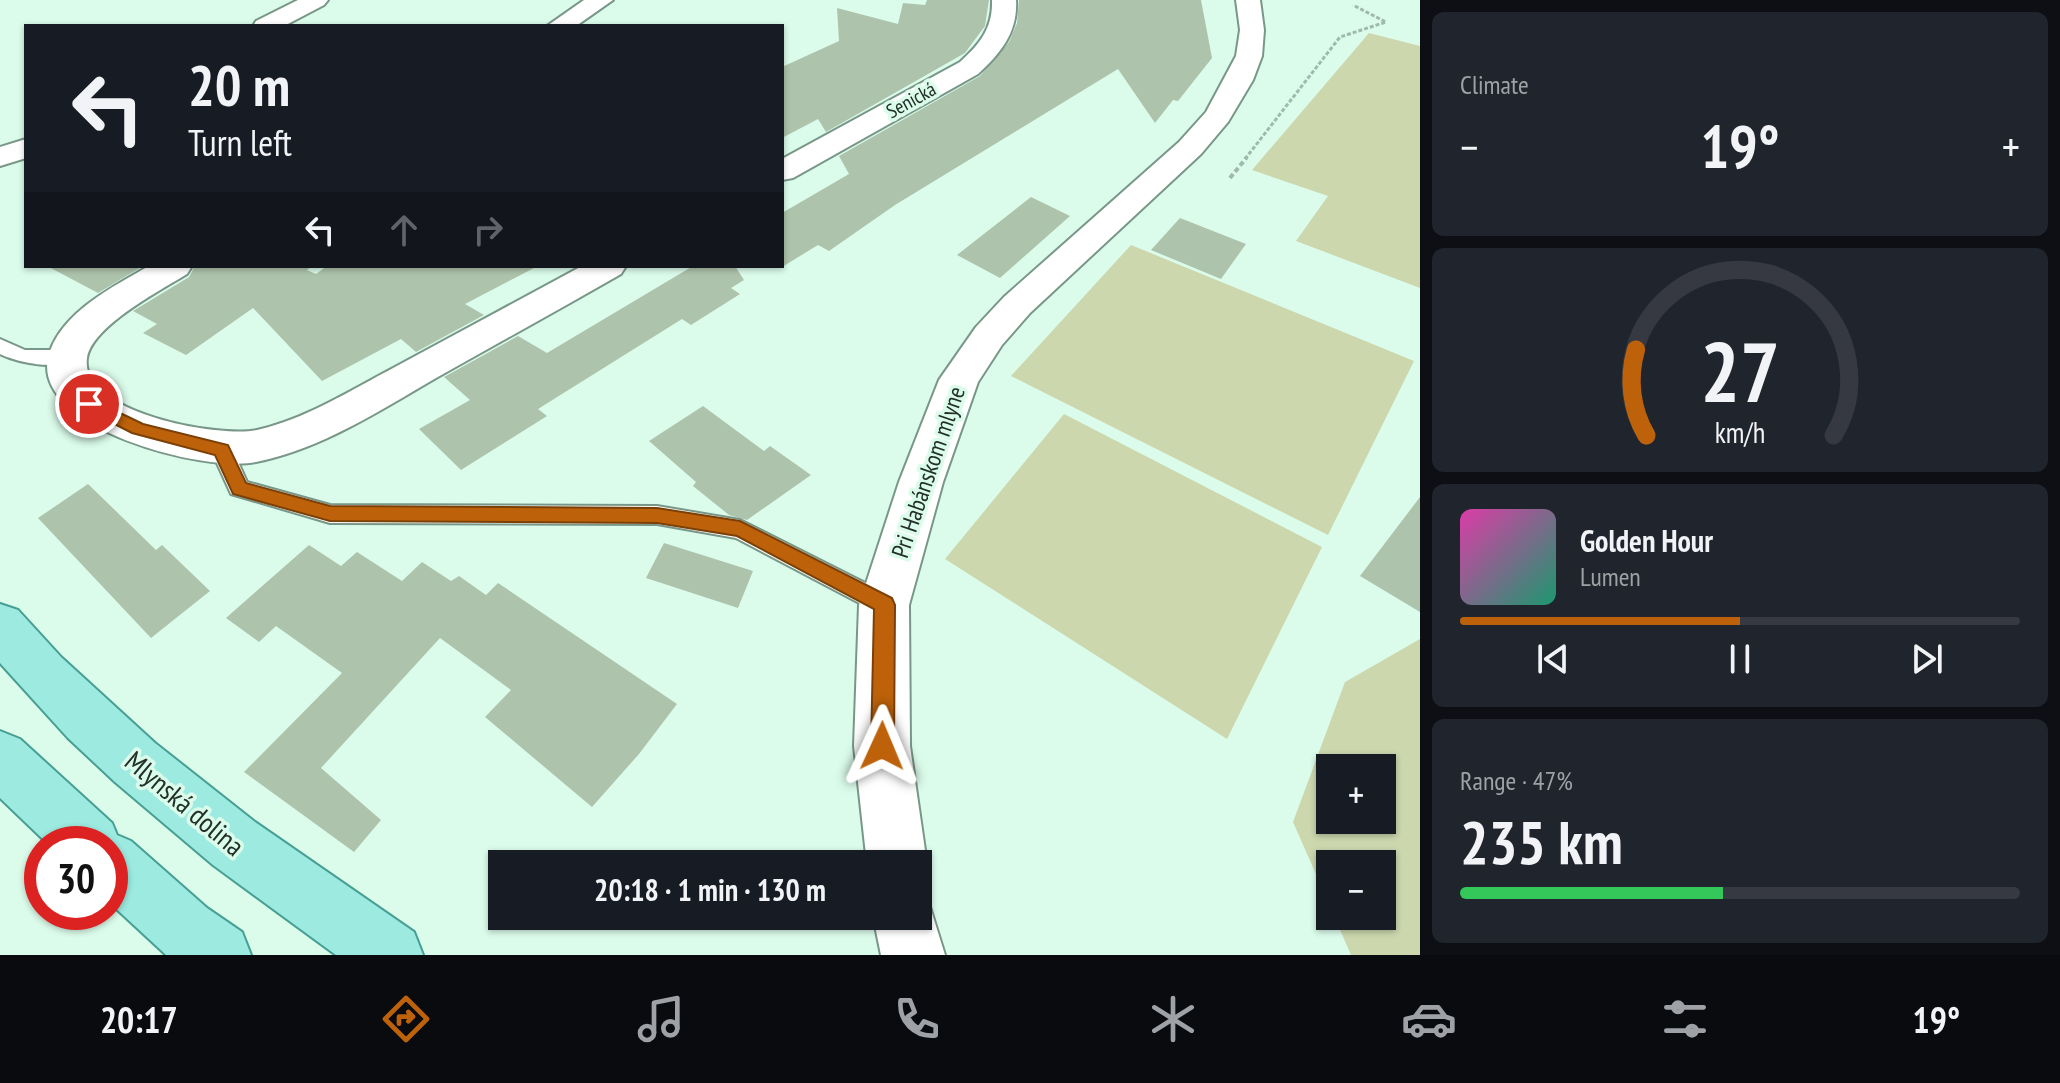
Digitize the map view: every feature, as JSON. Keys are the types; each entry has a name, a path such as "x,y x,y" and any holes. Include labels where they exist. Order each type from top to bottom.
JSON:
{"main road":[{"name":"Mlynská dolina","path":"0,626 44,676 127,755 257,864 391,955"},
{"path":"0,759 72,826"},
{"path":"128,878 185,930 219,955"}],"street":[{"path":"269,24 316,0"},
{"path":"562,24 601,0"},
{"name":"Senická","path":"784,170 969,68 986,54 998,37 1006,16 1004,0"},
{"name":"Pri Habánskom mlyne","path":"895,850 882,746 884,605 917,496 959,380 989,336 1017,305 1190,148 1218,116 1249,56 1252,30 1248,0"},
{"path":"0,157 24,149"},
{"path":"172,268 109,307 82,334 67,357 67,373 75,389 89,404 139,429 222,450 278,440 355,406 605,268"}],"lane":[{"path":"0,346 22,357 67,357"},
{"path":"222,450 239,488 330,514 657,515 740,529 884,605"}],"path":[{"path":"1230,178 1340,37 1386,22 1353,5"}],"green space":[{"path":"1369,33 1420,46 1420,288 1296,241 1328,196 1252,170"},
{"path":"1131,245 1414,361 1328,535 1011,376"},
{"path":"1064,414 1322,547 1227,739 945,559"},
{"path":"1420,639 1420,955 1351,955 1340,930 1396,930 1396,850 1316,850 1316,874 1293,822 1316,760 1316,834 1396,834 1396,754 1318,754 1345,682"}],"building":[{"path":"927,0 989,0 985,26 965,53 826,132 818,119 784,137 784,66 839,41 837,8 898,24 903,3 925,5"},
{"path":"1019,0 1201,0 1212,58 1178,101 1173,100 1155,123 1118,69 895,205 829,251 818,245 784,266 784,212 849,174 839,156 980,76 1009,42 1017,23"},
{"path":"1031,197 1070,216 1000,278 957,255"},
{"path":"1180,218 1246,244 1221,279 1151,250"},
{"path":"51,268 140,268 98,293"},
{"path":"194,268 310,268 307,270 316,274 324,268 534,268 465,304 484,315 416,352 401,339 322,381 253,308 186,355 143,333 157,324 133,311 189,277"},
{"path":"690,268 736,268 744,280 731,288 740,294 691,325 682,319 538,409 547,416 461,470 419,429 470,400 444,377 518,336 547,353"},
{"path":"703,406 764,451 770,446 811,475 747,520 729,515 693,486 696,482 649,441"},
{"path":"88,484 156,550 162,545 210,591 151,638 38,518"},
{"path":"1420,497 1420,612 1360,576"},
{"path":"664,543 753,571 738,608 646,578"},
{"path":"309,545 341,566 357,552 402,581 422,562 451,581 459,576 486,595 498,583 677,704 639,754 592,807 485,717 511,690 440,638 321,768 381,820 354,852 244,772 342,673 276,626 259,642 226,618"}],"route":[{"path":"89,404 139,429 222,450 239,488 330,514 657,515 740,529 884,605 882,746"}]}
